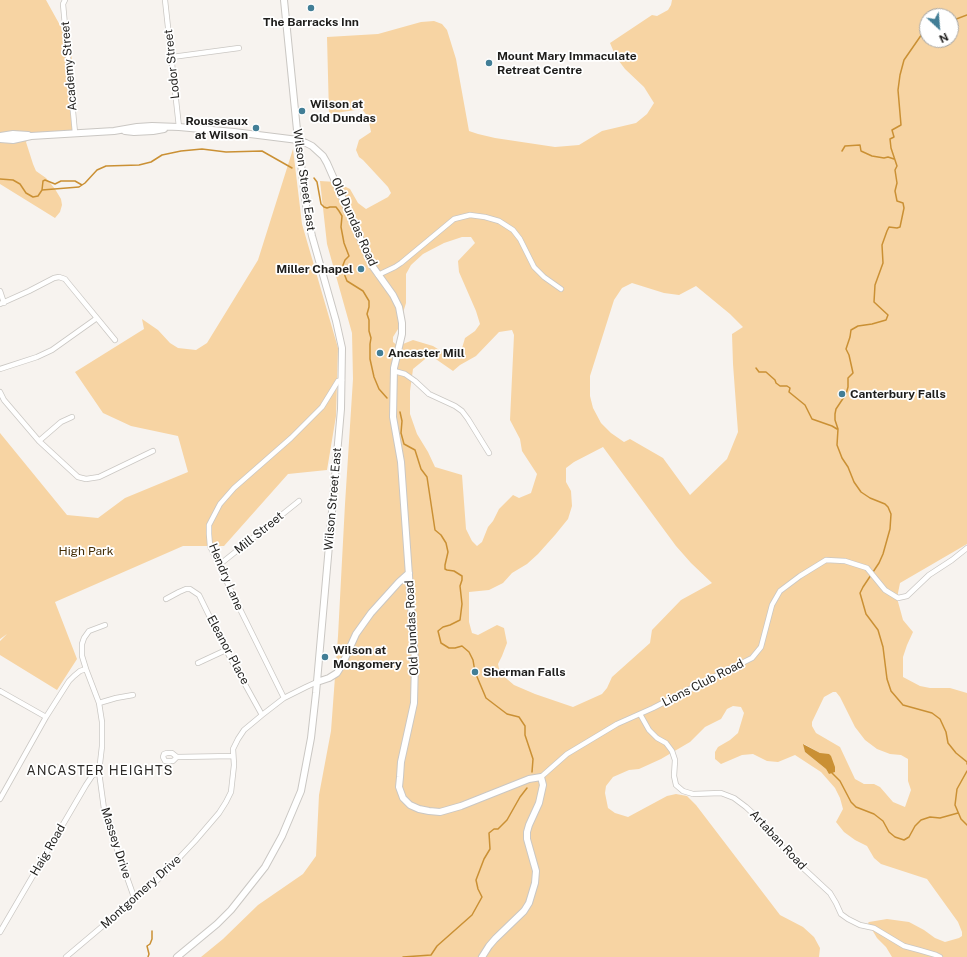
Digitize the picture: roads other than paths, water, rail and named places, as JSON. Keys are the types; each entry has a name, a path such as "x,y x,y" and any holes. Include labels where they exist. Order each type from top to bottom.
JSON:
{"main road":[{"name":"Wilson Street East","path":"177,957 217,924 265,867 282,836 301,791 311,738 341,409 342,348 340,335 312,236 305,194 284,0"},
{"path":"0,138 13,134 31,136 114,131 152,126 234,132 298,140"},
{"name":"Old Dundas Road","path":"298,140 312,146 327,163 373,267 393,295 399,307 402,324 394,371 393,417 401,462 415,661 414,703 402,754 399,787 403,798 410,805 419,809 429,812 440,812 461,806 536,778"},
{"name":"Montgomery Drive","path":"317,682 329,678 337,673 356,634 371,613 409,573"},
{"path":"482,957 495,939 524,911 529,903 535,883 536,871 527,839 527,832 540,798 543,785 536,778"}],"street":[{"name":"Academy Street","path":"65,0 63,4 75,133"},
{"name":"Lodor Street","path":"165,0 179,127"},
{"path":"172,56 239,48"},
{"path":"378,275 401,263 454,219 470,215 485,217 499,222 513,230 520,239 534,267 544,277 561,288"},
{"path":"0,291 2,304 54,278 60,277 69,284 115,340"},
{"path":"0,369 38,357 52,350 97,318"},
{"path":"394,371 405,374 429,394 455,406 462,411 489,453"},
{"name":"Hendry Lane","path":"284,698 218,565 210,546 210,525 220,504 234,488 322,407 338,381 342,380"},
{"path":"0,392 4,400 39,441 78,477 86,479 99,477 153,451"},
{"path":"39,441 61,422 72,417"},
{"name":"Mill Street","path":"218,565 299,501"},
{"name":"Lions Club Road","path":"536,778 567,754 617,724 752,658 761,647 772,605 780,591 800,576 826,560 845,560 867,568 885,590 898,598 907,596 929,575 967,548"},
{"name":"Eleanor Place","path":"166,599 179,592 190,589 199,595 226,650 262,715"},
{"name":"Massey Drive","path":"105,625 89,631 82,644 82,656 99,704 102,722 102,746 99,772 106,818 135,900"},
{"path":"198,663 226,650"},
{"path":"0,799 46,717 74,676 80,671 86,669"},
{"name":"Montgomery Drive","path":"66,957 162,876 219,813 231,792 234,765 233,749 244,730 284,698 317,682"},
{"path":"0,691 46,717"},
{"path":"99,704 116,698 133,695"},
{"name":"Artaban Road","path":"640,714 649,730 657,738 666,743 672,751 675,760 674,776 676,785 683,791 693,794 721,793 734,798 759,819 788,854 830,893 841,914 848,920 860,925 874,928 904,946 940,957"},
{"path":"177,757 233,756"},
{"name":"Haig Road","path":"0,932 86,785 92,776 99,772"}],"waterway":[{"path":"959,18 967,15"},
{"path":"919,38 904,60 898,90 901,125 892,130 894,137 890,139 891,148 897,166 895,170 897,183 895,191 897,201 903,203 904,208 900,227 889,227 887,231 882,245 883,263 875,285 874,302 888,315 886,320 858,326 851,330 846,349 853,373 848,378 846,394 836,409 835,420 838,429 837,445 854,482 861,492 870,498 885,504 891,514 890,529 883,554 860,593 866,614 878,630 883,647 887,679 891,691 903,705 932,713 940,719 946,732 948,743 956,753 967,762 967,764"},
{"path":"842,151 845,146 860,145 861,151 872,156 894,159"},
{"path":"0,179 13,180 20,184 26,193 33,197 38,196 42,190 79,187 85,183 97,170 106,166 139,165 151,162 162,155 202,149 226,152 262,151 292,168"},
{"path":"314,178 317,182 321,204 327,208 336,207 342,216 341,227 344,243 349,256 343,265 345,276 347,281 363,291 369,301 367,314 371,338 370,359 374,377 379,389 387,398"},
{"path":"42,190 43,181 45,180 55,184 61,181 75,181 82,185"},
{"path":"756,368 759,372 766,372 780,386 787,386 790,388 789,392 805,405 812,419 837,429"},
{"path":"400,412 402,421 401,433 404,444 415,450 421,469 427,477 435,530 441,535 446,543 448,552 445,569 454,571 462,576 460,586 462,604 460,620 443,627 438,631 441,643 449,648 462,646 469,652 473,660 475,672 486,698 507,714 519,717 525,726 525,735 533,759 532,772"},
{"path":"967,771 957,789 955,805 961,819 967,825"},
{"path":"832,773 840,781 851,802 856,807 874,814 883,821 889,832 895,837 904,840 909,837 915,826 921,820 930,817 940,818 958,813"},
{"path":"403,957 431,955 437,946 472,915 482,897 476,880 484,859 490,849 489,833 494,829 498,829 507,820 527,788"},
{"path":"148,957 149,954 147,946 150,944 152,939 152,931"}],"place":[{"name":"The Barracks Inn","path":"311,8"},
{"name":"Mount Mary Immaculate Retreat Centre","path":"489,63"},
{"name":"Wilson at Old Dundas","path":"302,111"},
{"name":"Rousseaux at Wilson","path":"256,128"},
{"name":"Miller Chapel","path":"361,269"},
{"name":"Ancaster Mill","path":"380,353"},
{"name":"Canterbury Falls","path":"842,394"},
{"name":"Wilson at Mongomery","path":"325,657"},
{"name":"Sherman Falls","path":"475,672"}],"district":[{"name":"ANCASTER HEIGHTS","path":"100,771"}],"park label":[{"name":"High Park","path":"86,551"}]}
